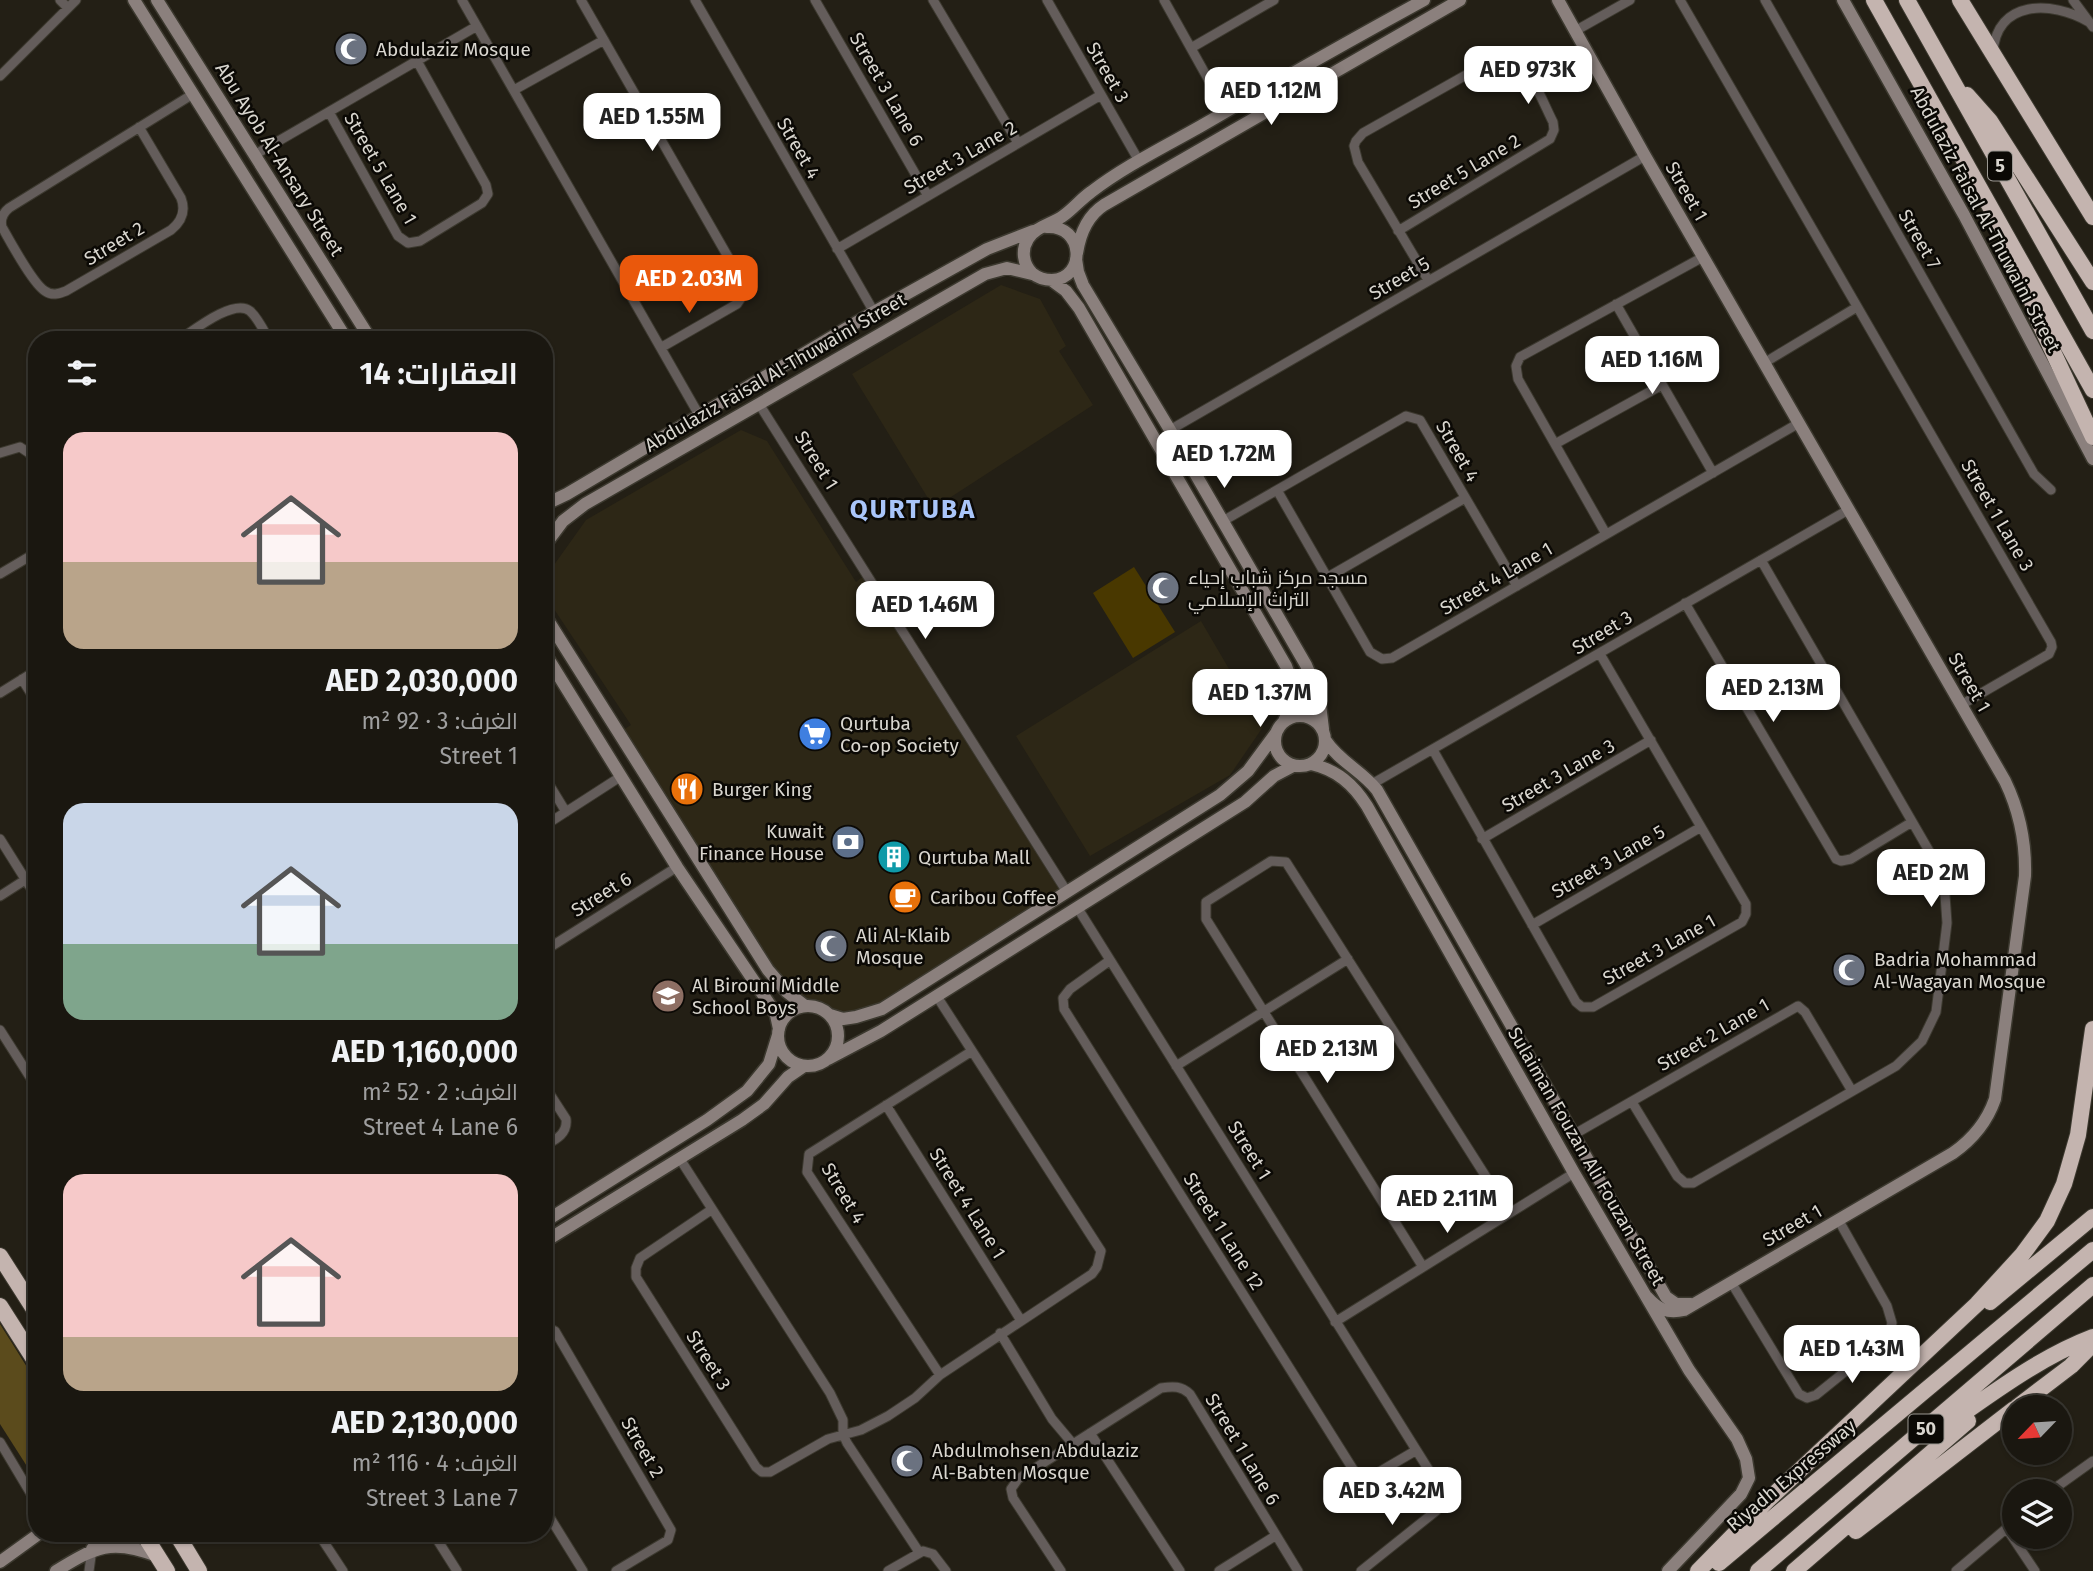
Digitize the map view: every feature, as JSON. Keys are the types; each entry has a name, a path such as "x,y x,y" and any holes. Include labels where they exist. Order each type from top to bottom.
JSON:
{"highway":[{"name":"5","path":"1874,0 2093,390"},
{"name":"5","path":"1907,0 2093,331"},
{"path":"1960,0 2093,217"},
{"path":"1952,82 1990,121 2093,282"},
{"path":"2020,261 2039,322 2093,437"},
{"path":"1698,1571 1778,1491 1977,1304 2022,1255 2048,1221 2064,1184 2078,1135 2093,1029"},
{"path":"1914,1364 2093,1217"},
{"name":"Riyadh Expressway","path":"1709,1571 2093,1250"},
{"path":"0,1256 28,1300"},
{"name":"50","path":"1758,1571 2093,1285"},
{"path":"0,1306 28,1350"},
{"path":"1828,1513 1903,1454 2023,1374 2077,1343 2093,1337"},
{"path":"2033,1395 2071,1366 2093,1344"},
{"path":"1794,1571 2023,1374"},
{"path":"1804,1571 2002,1419"},
{"path":"148,1542 167,1571"},
{"path":"181,1542 199,1571"}],"street":[{"path":"60,0 68,8"},
{"path":"0,76 76,0"},
{"name":"Abu Ayob Al-Ansary Street","path":"134,0 342,331"},
{"name":"Abu Ayob Al-Ansary Street","path":"157,0 365,331"},
{"path":"462,0 699,415"},
{"path":"581,0 743,284 743,295 737,304 662,347"},
{"name":"Street 4","path":"695,0 874,313"},
{"name":"Street 3 Lane 6","path":"815,0 928,196"},
{"path":"933,0 1018,143"},
{"name":"Street 3","path":"1047,0 1139,162"},
{"path":"1164,0 1226,111"},
{"path":"1191,48 1274,0"},
{"name":"Abdulaziz Faisal Al-Thuwaini Street","path":"553,501 987,249 1042,229 1066,214 1093,190 1139,162 1424,0"},
{"path":"1051,280 1066,274 1073,266 1084,227 1097,209 1460,0"},
{"name":"Street 1","path":"1558,0 2011,793 2025,846 2025,876 1995,1099 1984,1123 1962,1147 1684,1310 1663,1311 1644,1293"},
{"path":"1575,31 1630,0"},
{"name":"Street 1 Lane 3","path":"1680,0 2052,647 2049,654 1961,705"},
{"name":"Street 7","path":"1765,0 2034,474 2051,490"},
{"name":"Abdulaziz Faisal Al-Thuwaini Street","path":"1843,0 1981,245 2093,459"},
{"path":"2016,0 2026,6"},
{"path":"2074,0 2091,24"},
{"path":"1994,58 1994,45 2000,26 2014,12 2026,6 2041,2 2062,8 2091,24"},
{"path":"256,154 477,26"},
{"path":"514,90 604,40"},
{"path":"1338,48 1336,52 1339,60 1347,64"},
{"name":"Street 5 Lane 2","path":"1398,231 1550,139 1554,130 1553,122 1528,72 1518,62 1503,58 1489,62 1363,133 1356,141 1354,152 1357,162 1398,231 1428,281"},
{"name":"Street 5 Lane 1","path":"328,112 398,236 408,243 420,241 482,203 488,194 416,61"},
{"path":"1314,61 1325,66 1324,78"},
{"name":"Street 2","path":"139,127 183,203 181,218 171,230 66,292 46,292 36,282 2,227 1,216 9,208 193,93"},
{"name":"Street 3 Lane 2","path":"837,249 1101,94"},
{"name":"Street 5","path":"1170,430 1645,156"},
{"path":"285,239 289,242 297,241 302,235 300,228"},
{"path":"553,667 677,867 776,1015 778,1032 784,1053 795,1063 804,1066 828,1059 881,1031 1245,802 1274,776 1293,765 1311,764 1323,753 1324,735 1319,696 1311,676 1081,281 1073,239 1056,228 1042,229 1030,237 1024,250 1026,265 1035,276 1051,280 1075,302 1286,666 1292,682 1292,698 1284,721 1258,759 1228,789 882,1009 843,1019 816,1007 805,1006 786,1015 778,1032 769,1064 747,1091 715,1115 553,1216"},
{"path":"303,267 302,262 307,254 318,256"},
{"path":"1606,534 1518,379 1517,363 1520,357 1703,257"},
{"name":"Abdulaziz Faisal Al-Thuwaini Street","path":"553,536 563,521 585,504 985,274 1000,269 1013,269 1035,276"},
{"path":"1616,304 1713,473"},
{"path":"193,331 223,312 239,307 253,314 263,331"},
{"path":"1764,363 1857,307"},
{"path":"1101,347 1116,339"},
{"path":"1555,444 1662,385"},
{"name":"Street 1","path":"759,404 1067,892"},
{"name":"Street 4","path":"1223,521 1406,416 1420,420 1517,586"},
{"name":"Street 4 Lane 1","path":"1277,490 1370,652 1382,659 1392,658 1799,423"},
{"path":"0,453 20,447 28,452"},
{"path":"1328,577 1465,498"},
{"name":"Street 3","path":"1372,784 1849,510"},
{"path":"0,574 28,557"},
{"path":"1632,1102 1677,1176 1685,1183 1693,1183 1896,1066 1922,1041 1936,1012 1947,923 1945,895 1936,863 1761,560"},
{"path":"1685,603 1836,859 1850,859 1912,822"},
{"path":"553,628 768,970 787,992 805,1006"},
{"name":"Street 3 Lane 1","path":"1433,750 1576,1002 1583,1007 1593,1007 1742,922 1746,914 1746,904 1600,654"},
{"path":"0,693 28,675"},
{"path":"22,679 28,688"},
{"path":"571,697 577,689 588,684"},
{"path":"1284,721 1306,716 1315,720 1324,735"},
{"path":"1276,733 1278,752 1284,761 1293,765"},
{"name":"Sulaiman Fouzan Ali Fouzan Street","path":"1324,735 1334,752 1372,784 1656,1280"},
{"name":"Street 3 Lane 3","path":"1482,839 1651,740"},
{"name":"Sulaiman Fouzan Ali Fouzan Street","path":"1311,764 1340,775 1362,797 1574,1173 1689,1370 1737,1439 1746,1459 1749,1478 1741,1494 1668,1571"},
{"path":"553,820 620,777"},
{"path":"553,791 566,812"},
{"name":"Street 3 Lane 5","path":"1532,925 1701,827"},
{"path":"0,839 28,884"},
{"path":"1423,1267 1206,919 1206,902 1271,862 1280,860 1286,863 1510,1213"},
{"name":"Street 6","path":"553,944 677,867"},
{"path":"0,896 25,880"},
{"name":"Street 1","path":"1076,906 1443,1494 1436,1511 1361,1571"},
{"path":"1175,1066 1348,959"},
{"name":"Street 1 Lane 12","path":"1109,961 1070,989 1063,998 1064,1009 1356,1474 1369,1478 1415,1451"},
{"path":"843,1434 860,1430 888,1416 915,1398 940,1374 1092,1274 1097,1267 1101,1251 936,995"},
{"name":"Street 2 Lane 1","path":"1573,1135 1798,1006 1805,1012 1852,1091"},
{"path":"828,1059 838,1040 836,1024 830,1015"},
{"path":"0,1030 28,1074"},
{"name":"Street 4","path":"940,1374 807,1172 809,1154 972,1051"},
{"path":"1514,1068 1527,1066 1529,1056"},
{"path":"553,1236 742,1120 764,1104 788,1077 804,1066"},
{"path":"1526,1089 1532,1080 1543,1081"},
{"path":"553,1099 566,1119 566,1125 559,1137 553,1141"},
{"name":"Street 4 Lane 1","path":"886,1105 1020,1319"},
{"path":"680,1159 830,1393 844,1420 843,1434 847,1443 919,1552"},
{"path":"634,1166 634,1176 642,1181"},
{"path":"1335,1322 1574,1173"},
{"path":"612,1180 619,1185 621,1194"},
{"name":"Street 3","path":"711,1210 640,1258 636,1277 762,1472 770,1472 828,1439 843,1434"},
{"path":"1731,1282 1799,1394 1807,1398 1816,1395 1878,1345 1889,1333 1892,1323 1887,1306 1839,1221"},
{"path":"1644,1293 1653,1289 1656,1280"},
{"path":"1656,1280 1670,1301 1692,1304"},
{"name":"Street 2","path":"553,1330 671,1530 668,1541 616,1571"},
{"path":"1000,1333 1052,1419 1073,1444"},
{"name":"Street 1 Lane 6","path":"1061,1571 1013,1498 1011,1489 1018,1479 1161,1388 1183,1388 1191,1394 1298,1571"},
{"path":"1090,1433 1180,1571"},
{"path":"0,1442 28,1488"},
{"path":"2068,1479 2093,1461"},
{"path":"553,1523 583,1571"},
{"path":"1956,1571 2002,1532"},
{"path":"1219,1571 1275,1536"},
{"path":"0,1562 28,1542"},
{"path":"65,1570 97,1542"},
{"path":"324,1542 343,1571"},
{"path":"439,1542 457,1571"},
{"path":"92,1549 129,1547 157,1556"},
{"path":"89,1571 92,1549"},
{"path":"2023,1549 2035,1571"},
{"path":"888,1571 919,1552 933,1554 946,1571"}],"shaded area":[{"path":"1001,285 1040,299 1066,346 1059,351 1093,405 934,508 852,374"},
{"name":"Qurtuba Co-op Society","path":"741,430 767,441 856,582 865,575 1067,892 856,1017 826,1012 787,992 618,733 631,725 553,608 553,566 586,520"},
{"path":"1134,567 1175,632 1133,658 1093,593"},
{"path":"1201,621 1263,727 1230,775 1090,856 1016,736"},
{"path":"0,1324 28,1369 28,1468 0,1424"}],"place":[{"name":"Abdulaziz Mosque","path":"351,49"},
{"name":"مسجد مركز شباب إحياء التراث الإسلامي","path":"1163,588"},
{"name":"Qurtuba Co-op Society","path":"815,734"},
{"name":"Burger King","path":"687,789"},
{"name":"Kuwait Finance House","path":"848,842"},
{"name":"Qurtuba Mall","path":"894,857"},
{"name":"Caribou Coffee","path":"905,897"},
{"name":"Ali Al-Klaib Mosque","path":"831,946"},
{"name":"Badria Mohammad Al-Wagayan Mosque","path":"1849,970"},
{"name":"Al Birouni Middle School Boys","path":"668,996"},
{"name":"Abdulmohsen Abdulaziz Al-Babten Mosque","path":"907,1461"}],"district":[{"name":"QURTUBA","path":"913,509"}]}
